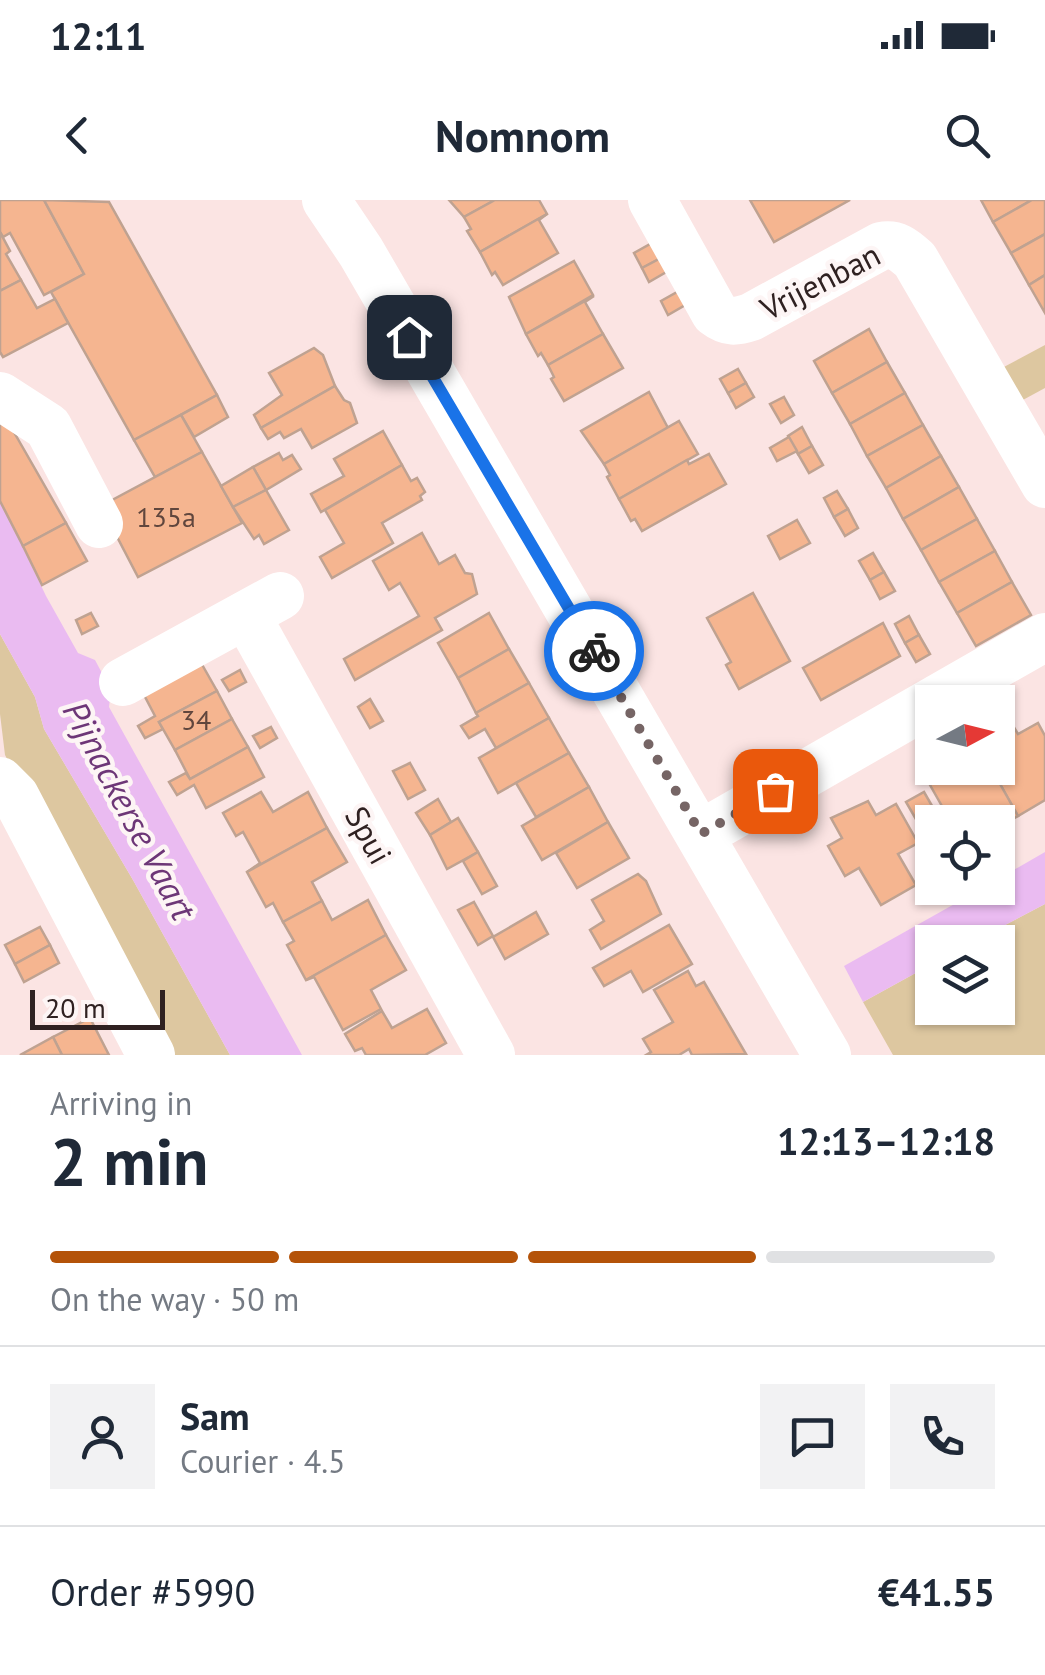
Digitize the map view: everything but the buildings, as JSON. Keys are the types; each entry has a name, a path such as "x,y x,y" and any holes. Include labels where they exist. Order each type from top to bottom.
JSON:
{"street":[{"path":"326,200 361,252 828,1055"},
{"name":"Vrijenban","path":"652,200 715,313 724,320 735,322 751,317 881,246 891,244 904,249 916,260 1045,484"},
{"path":"0,396 48,427 99,524"},
{"name":"Spui","path":"122,682 263,606 491,1055"},
{"path":"701,834 1045,637"},
{"path":"0,781 15,796 151,1055"}],"shaded area":[{"path":"1045,345 1045,388 1021,401 1002,368"},
{"path":"0,634 35,697 44,729 230,1055 165,1055 5,755 0,714"},
{"path":"1045,904 1045,1055 893,1055 863,1002 915,973 915,1025 1015,1025 1015,925 1005,925"}],"water":[{"name":"Pijnackerse Vaart","path":"0,499 78,653 95,660 111,690 109,707 302,1055 230,1055 44,729 35,697 0,634"},
{"path":"1045,852 1045,904 1005,925 917,925 953,905 1015,905 1015,869"},
{"path":"915,926 915,973 863,1002 844,966"}],"way so far":[{"path":"594,651 701,834 775,791"}],"route":[{"path":"409,337 594,651"}]}
